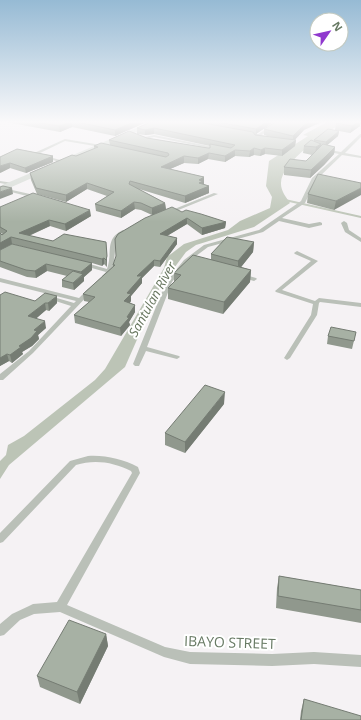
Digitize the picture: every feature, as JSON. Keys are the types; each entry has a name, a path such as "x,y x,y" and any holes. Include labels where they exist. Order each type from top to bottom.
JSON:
{"main road":[{"path":"4,186 83,155"}],"street":[{"path":"36,155 63,162"},
{"path":"137,364 169,282 186,261 206,246 260,231 301,203 314,179 338,155"},
{"path":"314,179 322,181"},
{"path":"4,186 21,191"},
{"path":"4,186 43,199"},
{"path":"163,215 216,194"},
{"path":"176,210 188,214"},
{"path":"278,219 309,226 320,224"},
{"path":"344,223 347,231 361,240"},
{"path":"99,281 110,271 112,262 111,245 116,236 129,229"},
{"path":"297,253 315,261 278,291 316,303"},
{"path":"186,261 194,263"},
{"path":"73,262 110,271"},
{"path":"239,275 254,278"},
{"path":"0,280 78,302"},
{"path":"0,378 31,352 94,286"},
{"path":"32,292 78,302"},
{"path":"287,358 314,315 316,303 321,299 361,305"},
{"path":"143,348 177,357"},
{"path":"0,539 73,463 88,458 122,463 135,469 136,473 60,607"},
{"name":"IBAYO STREET","path":"0,631 16,617 33,609 60,607 164,652 190,658 272,660 314,658 361,661"}],"water":[{"name":"Santulan River","path":"279,155 299,155 288,166 283,175 281,184 284,194 290,203 254,227 196,245 186,252 160,287 125,367 9,465 0,479 0,461 6,455 8,445 24,436 95,380 105,369 164,268 167,257 184,244 228,230 240,221 270,208 272,197 266,186 269,161"}],"building":[{"path":"5,155 53,156 25,168 10,163 0,166 0,157"},
{"path":"72,155 155,155 166,157 169,155 205,155 198,158 184,156 161,167 204,177 199,180 203,181 199,183 209,186 185,196 130,181 129,184 165,203 152,208 141,203 134,202 121,211 95,204 114,192 87,183 66,195 36,188 30,173"},
{"path":"312,155 327,155 311,170 284,167 290,159 306,161"},
{"path":"318,174 361,183 361,188 336,201 308,194"},
{"path":"3,186 12,188 0,192 0,187"},
{"path":"33,193 90,210 65,224 49,220 19,233 53,241 64,234 106,242 106,260 104,258 102,259 11,237 0,243 0,233 2,235 7,231 0,227 0,207"},
{"path":"172,207 182,212 186,210 226,222 202,228 187,218 160,234 177,238 160,261 154,260 137,276 142,276 127,293 131,294 124,301 135,305 127,317 129,318 120,328 74,315 95,297 83,294 115,265 113,265 116,256 115,239 118,234 145,218"},
{"path":"227,237 254,242 238,261 211,254"},
{"path":"12,244 92,263 81,272 46,264 35,271 26,270 0,261 0,250"},
{"path":"193,255 251,270 224,302 168,288 181,275 174,273"},
{"path":"73,271 83,274 73,283 62,280"},
{"path":"5,292 35,301 45,293 57,296 28,316 45,321 34,330 37,331 31,338 19,346 21,347 10,355 7,354 0,358 0,295"},
{"path":"331,327 356,332 354,341 328,336"},
{"path":"205,385 225,392 185,442 165,433"},
{"path":"279,576 361,590 361,610 278,596"},
{"path":"69,620 106,634 77,692 37,676"},
{"path":"304,699 361,716 361,720 301,720"}],"waterway":[{"path":"285,200 361,217"}]}
